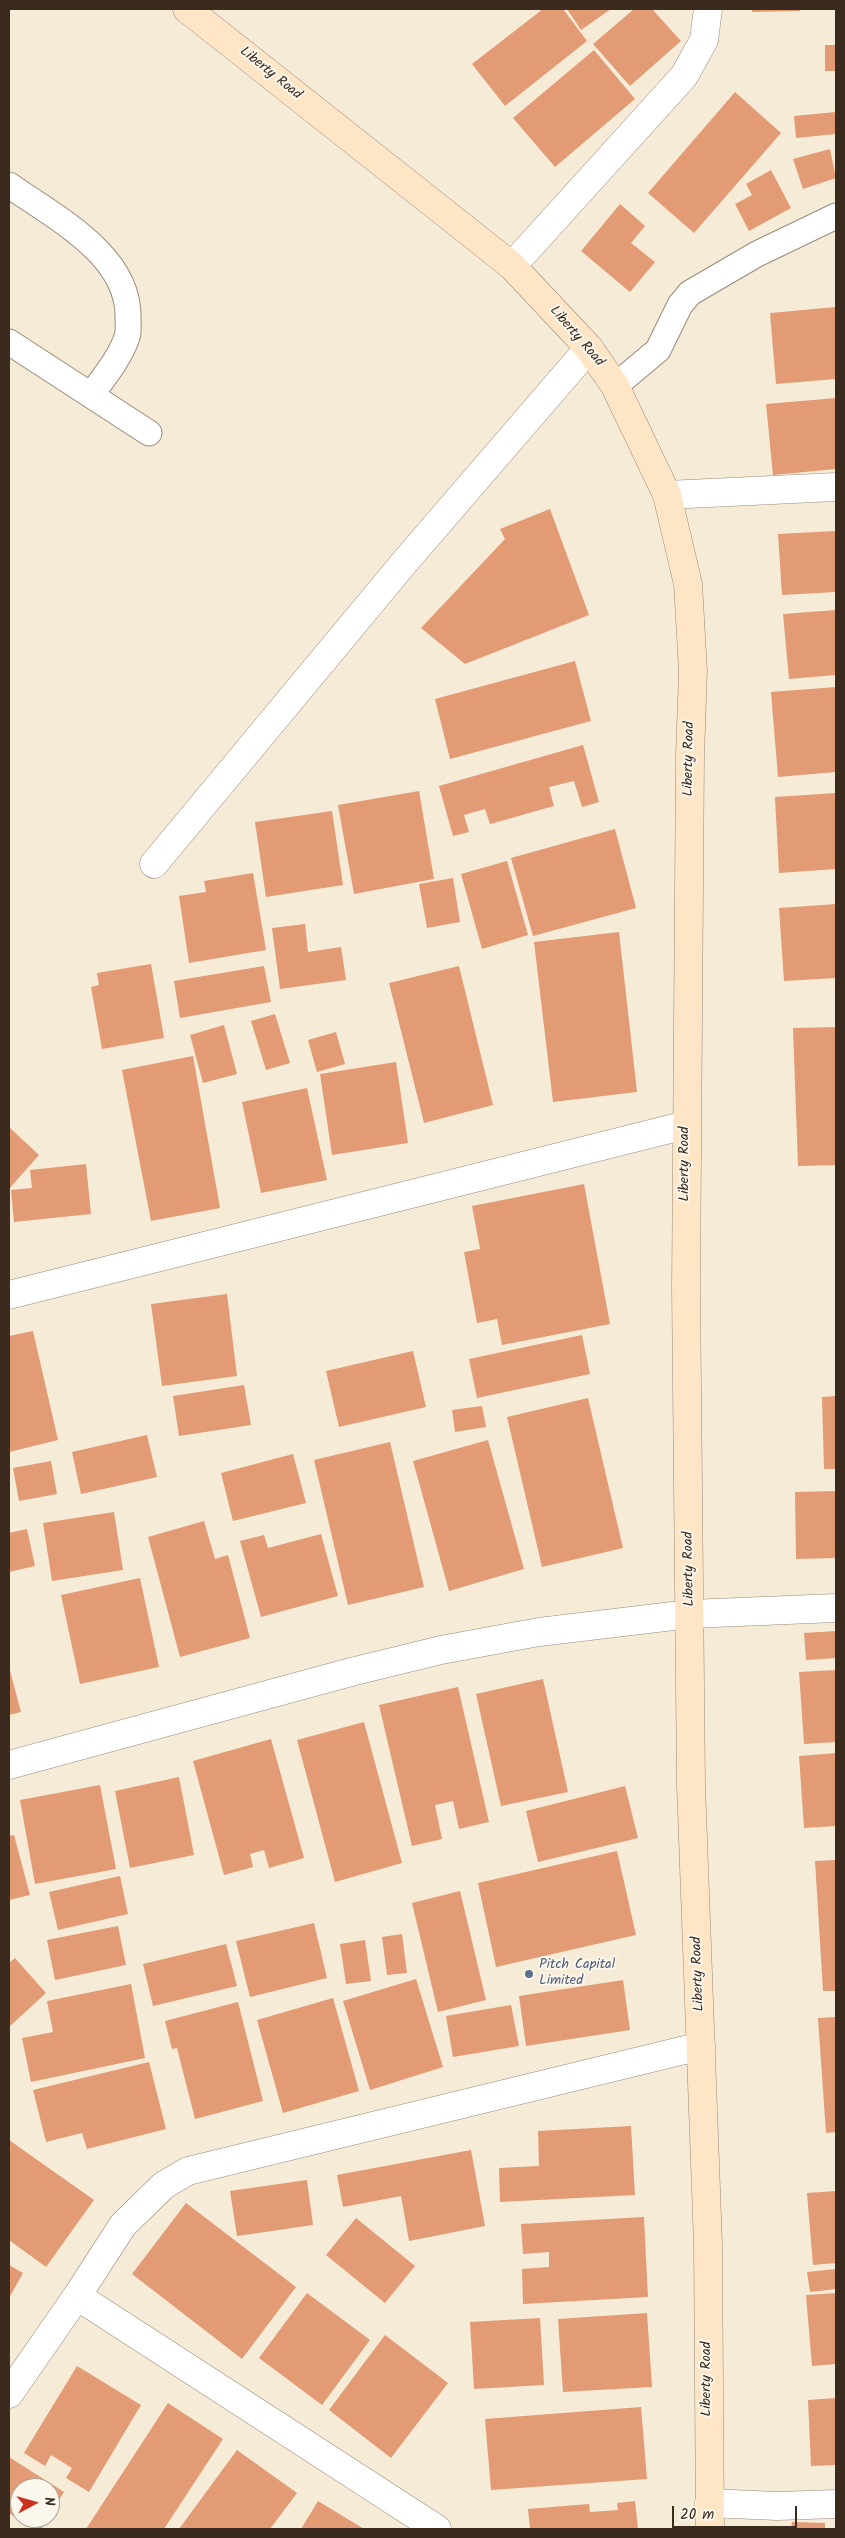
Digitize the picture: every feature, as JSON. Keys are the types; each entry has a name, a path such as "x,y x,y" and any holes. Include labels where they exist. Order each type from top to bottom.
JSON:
{"street":[{"name":"Liberty Road","path":"187,9 512,266 589,348 615,386 667,495 688,584 693,672 690,756 686,1125 691,1785 708,2244 710,2516"},
{"path":"512,266 684,76 704,40 708,9"},
{"path":"154,864 403,564 589,348"},
{"path":"667,495 836,487"},
{"path":"9,1295 686,1125"},
{"path":"9,1765 351,1672 441,1650 539,1632 690,1614 836,1608"},
{"path":"9,2394 77,2296 123,2225 164,2185 188,2171 702,2046"},
{"path":"77,2296 437,2529"},
{"path":"710,2516 777,2506 836,2504"}],"lane":[{"path":"9,186 95,246 120,278 129,305 128,336 116,358 91,395"},
{"path":"615,386 658,350 680,305 690,293 757,254 836,216"},
{"path":"9,342 149,434"}],"building":[{"path":"543,9 563,9 587,41 505,106 472,64"},
{"path":"567,9 611,9 581,30"},
{"path":"634,9 652,9 681,41 630,86 593,44"},
{"path":"752,9 800,9 800,11 752,12"},
{"path":"825,45 836,45 836,71 825,71"},
{"path":"594,50 635,99 555,167 513,118"},
{"path":"735,92 781,133 694,233 648,193"},
{"path":"836,112 836,134 796,138 794,116"},
{"path":"830,149 836,178 803,189 793,159"},
{"path":"771,170 791,208 749,231 735,204 752,195 746,184"},
{"path":"620,204 645,226 631,243 655,262 630,292 581,251"},
{"path":"836,307 836,379 776,384 770,313"},
{"path":"836,398 836,469 773,475 766,404"},
{"path":"550,509 589,615 465,664 421,628 505,539 500,529"},
{"path":"836,531 836,592 782,595 778,534"},
{"path":"836,610 836,675 789,679 783,614"},
{"path":"575,661 591,721 450,759 435,699"},
{"path":"836,687 836,772 778,777 771,692"},
{"path":"583,745 599,802 582,807 574,781 549,787 554,806 490,824 485,809 464,815 469,832 453,836 439,786"},
{"path":"419,791 434,879 354,894 338,805"},
{"path":"836,793 836,869 779,873 775,797"},
{"path":"332,811 343,885 266,897 255,822"},
{"path":"615,829 636,908 533,936 511,858"},
{"path":"507,861 528,935 482,949 461,874"},
{"path":"253,873 266,950 189,963 179,896 206,892 204,881"},
{"path":"453,878 460,922 427,928 419,884"},
{"path":"836,904 836,978 784,981 779,908"},
{"path":"305,924 308,952 341,947 346,980 280,989 272,928"},
{"path":"619,932 637,1092 553,1102 534,942"},
{"path":"151,964 164,1038 102,1049 91,987 99,985 97,973"},
{"path":"264,966 271,1002 180,1018 174,981"},
{"path":"459,966 493,1105 424,1123 389,983"},
{"path":"275,1014 290,1063 266,1070 251,1021"},
{"path":"224,1025 237,1074 203,1083 190,1035"},
{"path":"836,1027 836,1165 798,1166 793,1028"},
{"path":"336,1032 345,1064 317,1072 308,1040"},
{"path":"193,1056 220,1208 151,1221 122,1070"},
{"path":"396,1062 408,1143 332,1155 320,1074"},
{"path":"307,1088 327,1180 261,1193 242,1102"},
{"path":"9,1127 39,1155 9,1189"},
{"path":"86,1164 91,1214 14,1222 11,1190 32,1188 30,1170"},
{"path":"584,1184 610,1324 502,1345 497,1319 477,1323 464,1252 480,1249 472,1206"},
{"path":"227,1294 237,1376 162,1386 151,1304"},
{"path":"33,1331 58,1440 9,1452 9,1336"},
{"path":"582,1335 590,1374 477,1398 469,1359"},
{"path":"413,1351 426,1407 339,1427 326,1371"},
{"path":"244,1385 251,1425 179,1436 173,1396"},
{"path":"836,1396 836,1469 824,1469 822,1397"},
{"path":"588,1398 623,1548 542,1567 507,1417"},
{"path":"482,1406 486,1427 455,1432 452,1410"},
{"path":"147,1435 157,1477 81,1494 72,1452"},
{"path":"488,1440 524,1569 449,1591 413,1461"},
{"path":"390,1442 424,1587 348,1605 314,1460"},
{"path":"293,1454 306,1503 233,1521 221,1473"},
{"path":"51,1461 57,1494 19,1501 13,1468"},
{"path":"836,1491 836,1558 796,1559 795,1492"},
{"path":"114,1512 123,1570 52,1581 43,1523"},
{"path":"204,1521 215,1559 228,1555 250,1638 180,1657 148,1537"},
{"path":"27,1529 35,1566 9,1572 9,1533"},
{"path":"321,1534 338,1596 261,1617 240,1541 264,1535 268,1548"},
{"path":"140,1578 159,1667 80,1684 61,1595"},
{"path":"836,1631 836,1658 806,1660 804,1633"},
{"path":"9,1667 21,1712 9,1715"},
{"path":"836,1670 836,1742 804,1744 799,1672"},
{"path":"543,1679 568,1792 501,1806 476,1694"},
{"path":"458,1687 489,1822 459,1829 453,1801 435,1805 442,1839 412,1846 379,1705"},
{"path":"364,1722 402,1863 335,1882 297,1740"},
{"path":"271,1739 304,1858 269,1868 264,1850 250,1854 253,1867 224,1875 193,1761"},
{"path":"836,1753 836,1826 804,1828 799,1756"},
{"path":"179,1777 194,1855 130,1868 115,1791"},
{"path":"100,1785 116,1869 35,1884 20,1800"},
{"path":"625,1786 638,1838 538,1862 526,1811"},
{"path":"14,1835 30,1895 9,1900 9,1836"},
{"path":"617,1851 636,1935 496,1967 478,1883"},
{"path":"836,1860 836,1991 823,1991 815,1861"},
{"path":"120,1876 128,1914 58,1930 49,1892"},
{"path":"460,1891 486,2000 438,2012 412,1903"},
{"path":"314,1923 327,1978 250,1997 236,1941"},
{"path":"118,1926 126,1965 55,1980 47,1940"},
{"path":"402,1934 407,1973 387,1975 382,1937"},
{"path":"365,1940 371,1981 346,1984 340,1944"},
{"path":"226,1944 237,1986 153,2006 143,1964"},
{"path":"15,1958 46,1993 9,2027 9,1963"},
{"path":"416,1979 443,2067 370,2090 343,2001"},
{"path":"623,1980 630,2030 526,2046 519,1996"},
{"path":"131,1984 145,2058 31,2082 22,2038 53,2032 47,2001"},
{"path":"333,1998 359,2091 283,2113 257,2020"},
{"path":"238,2002 263,2101 195,2119 177,2048 172,2049 165,2021"},
{"path":"511,2005 519,2046 453,2057 446,2016"},
{"path":"836,2017 836,2132 826,2133 818,2018"},
{"path":"149,2062 166,2129 87,2149 82,2133 46,2142 33,2090"},
{"path":"631,2126 635,2195 500,2202 499,2168 539,2166 538,2131"},
{"path":"9,2140 94,2200 46,2267 9,2240"},
{"path":"471,2150 485,2226 409,2241 401,2196 343,2207 337,2175"},
{"path":"307,2180 313,2225 237,2236 230,2191"},
{"path":"836,2191 836,2263 813,2265 807,2193"},
{"path":"186,2203 296,2287 242,2359 132,2274"},
{"path":"644,2217 648,2297 523,2304 522,2269 549,2267 549,2252 523,2254 521,2224"},
{"path":"356,2218 415,2266 385,2303 326,2255"},
{"path":"9,2265 23,2273 9,2298"},
{"path":"836,2269 836,2289 810,2292 807,2272"},
{"path":"307,2293 370,2340 322,2405 259,2358"},
{"path":"836,2293 836,2364 812,2366 806,2295"},
{"path":"647,2313 652,2387 563,2392 558,2319"},
{"path":"540,2318 544,2385 474,2389 470,2322"},
{"path":"385,2335 448,2383 391,2458 329,2410"},
{"path":"77,2366 141,2405 89,2492 66,2478 72,2468 51,2455 45,2466 24,2453"},
{"path":"836,2398 836,2465 811,2466 808,2400"},
{"path":"168,2403 223,2439 164,2529 86,2529"},
{"path":"641,2407 647,2479 491,2490 485,2419"},
{"path":"237,2450 297,2493 270,2529 179,2529"},
{"path":"9,2457 42,2478 10,2478 9,2513"},
{"path":"60,2489 64,2492 60,2499"},
{"path":"318,2501 364,2529 301,2529"},
{"path":"635,2501 638,2529 530,2529 528,2509 589,2504 590,2512 618,2510 617,2503"},
{"path":"792,2522 825,2523 825,2529 791,2529"}],"place":[{"name":"Pitch Capital Limited","path":"529,1974"}]}
